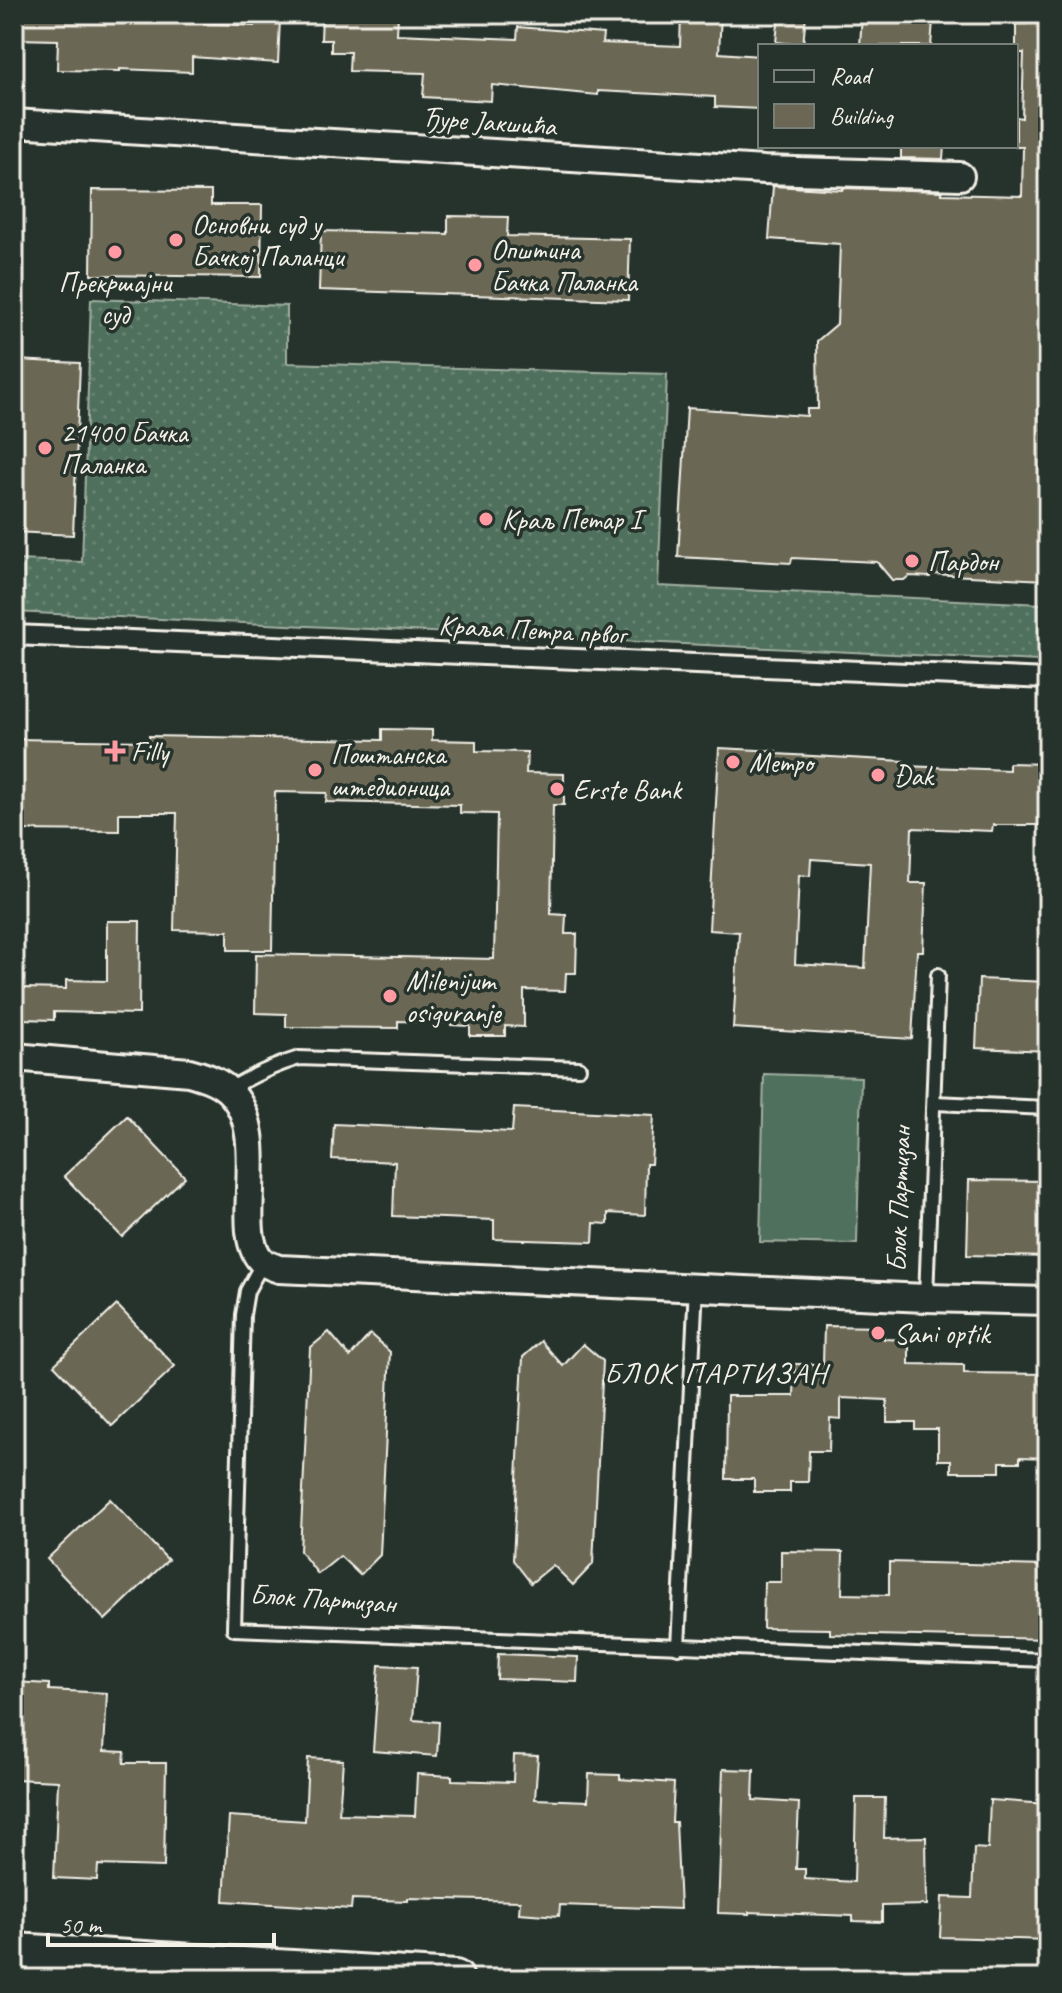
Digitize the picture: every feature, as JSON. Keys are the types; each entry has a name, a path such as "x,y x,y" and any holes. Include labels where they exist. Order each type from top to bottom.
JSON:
{"main road":[{"path":"14,1952 455,1979"}],"street":[{"name":"Ђуре Јакшића","path":"14,123 764,170 960,176"},
{"name":"Краља Петра првог","path":"14,635 1048,679"},
{"path":"14,1057 189,1072 214,1080 228,1090 242,1107 247,1126 251,1151 249,1230 254,1251 263,1262"},
{"name":"Блок Партизан","path":"263,1262 279,1269 1048,1301"}],"lane":[{"name":"Блок Партизан","path":"926,1298 938,975"},
{"path":"228,1090 270,1068 299,1058 579,1068"},
{"name":"Блок Партизан","path":"934,1103 1048,1108"},
{"name":"Блок Партизан","path":"263,1262 247,1291 243,1315 234,1629 1048,1660"},
{"path":"678,1647 696,1286"}],"green space":[{"path":"91,299 287,306 287,363 667,374 658,586 1042,604 1038,661 14,612 14,560 82,562"},
{"path":"764,1074 861,1077 857,1244 760,1242"}],"building":[{"path":"14,14 194,14 193,22 254,26 254,17 280,19 278,63 192,57 192,72 57,70 58,40 14,39"},
{"path":"322,14 398,14 397,34 517,39 518,27 603,34 602,43 680,46 681,14 721,14 719,53 758,56 758,109 715,107 715,97 598,91 598,95 492,85 491,101 423,97 425,73 349,71 350,52 331,52 331,40 321,40"},
{"path":"779,14 806,14 803,44 776,42"},
{"path":"862,14 931,14 931,44 860,44"},
{"path":"1026,14 1048,14 1048,508 1045,580 931,574 930,577 909,576 904,580 892,580 877,562 792,558 791,563 678,557 687,408 807,416 807,409 818,409 817,341 837,324 840,244 769,239 773,186 1022,196 1023,147 1018,147 1018,117 1022,118 1024,53 1018,53 1016,24 1026,24"},
{"path":"901,148 944,148 943,159 901,158"},
{"name":"Основни суд у Бачкој Паланци","path":"92,190 211,191 211,205 262,205 261,277 91,275"},
{"name":"Општина Бачка Паланка","path":"448,216 508,217 507,236 630,239 628,300 319,290 321,231 448,234"},
{"name":"21400 Бачка Паланка","path":"14,360 80,363 73,535 14,532"},
{"path":"382,729 432,730 432,740 476,741 476,751 527,752 526,773 564,774 564,805 553,805 551,914 566,915 565,934 577,934 576,973 566,973 565,991 524,990 524,1027 505,1026 505,1036 470,1036 470,1026 451,1023 398,1021 398,1028 286,1027 286,1014 255,1013 256,954 494,959 497,814 460,813 460,805 326,802 327,793 275,792 272,950 228,950 228,931 174,930 177,813 119,813 119,831 14,830 14,739 149,741 149,736 382,740"},
{"path":"719,748 904,761 904,766 1009,770 1009,763 1048,764 1048,825 993,825 992,831 912,828 910,883 926,883 923,951 917,951 912,1039 733,1028 739,932 709,930","holes":["811,859 870,863 865,968 795,964 799,875 810,876"]},
{"path":"107,921 140,921 139,1014 54,1012 54,1020 23,1019 23,988 66,989 66,980 107,981"},
{"path":"979,979 1048,982 1048,1051 976,1048"},
{"path":"514,1108 654,1115 651,1164 646,1164 645,1215 608,1213 608,1224 594,1223 593,1242 494,1239 494,1220 393,1216 395,1162 332,1159 334,1124 512,1132"},
{"path":"127,1116 185,1177 122,1237 64,1176"},
{"path":"969,1180 1048,1181 1048,1257 967,1255"},
{"path":"117,1305 175,1366 112,1426 54,1365"},
{"path":"824,1326 884,1327 884,1339 909,1340 909,1364 964,1365 964,1373 1048,1374 1048,1458 1020,1457 1020,1462 1000,1462 1000,1472 951,1472 951,1460 938,1460 938,1429 915,1429 915,1422 887,1422 887,1400 841,1398 841,1419 830,1418 829,1451 809,1451 808,1482 790,1482 790,1492 754,1492 754,1479 726,1479 727,1396 794,1396 795,1364 823,1364"},
{"path":"329,1332 350,1357 370,1334 390,1352 380,1555 360,1575 340,1556 318,1574 300,1551 310,1348"},
{"path":"541,1341 563,1366 583,1344 603,1361 593,1564 573,1585 553,1565 531,1583 513,1560 523,1357"},
{"path":"110,1499 168,1560 105,1620 47,1559"},
{"path":"781,1551 843,1552 842,1594 889,1595 889,1562 1048,1566 1048,1639 830,1634 830,1629 763,1628 764,1582 781,1582"},
{"path":"498,1654 578,1657 577,1682 497,1679"},
{"path":"379,1665 417,1667 413,1720 439,1722 437,1756 373,1751"},
{"path":"14,1682 49,1684 49,1690 107,1693 104,1751 125,1752 124,1763 166,1763 164,1867 98,1865 97,1880 54,1878 58,1781 14,1779"},
{"path":"514,1755 538,1756 535,1799 588,1801 589,1774 674,1783 672,1822 676,1822 680,1909 560,1905 559,1916 519,1913 520,1901 352,1899 351,1909 224,1901 229,1816 305,1821 308,1758 343,1760 339,1814 415,1816 417,1774 452,1776 452,1780 513,1782"},
{"path":"723,1769 754,1770 753,1800 799,1803 796,1869 805,1869 805,1879 854,1882 856,1798 885,1798 884,1838 926,1837 927,1905 882,1906 882,1922 853,1921 853,1916 718,1913"},
{"path":"990,1800 1048,1804 1048,1940 940,1937 942,1897 972,1898 974,1848 988,1849"}],"place":[{"name":"Основни суд у Бачкој Паланци","path":"176,240"},
{"name":"Прекршајни суд","path":"115,252"},
{"name":"Општина Бачка Паланка","path":"475,265"},
{"name":"21400 Бачка Паланка","path":"45,448"},
{"name":"Краљ Петар I","path":"486,519"},
{"name":"Пардон","path":"912,561"},
{"name":"Filly","path":"115,751"},
{"name":"Метро","path":"733,762"},
{"name":"Поштанска штедионица","path":"315,770"},
{"name":"Đak","path":"878,775"},
{"name":"Erste Bank","path":"557,789"},
{"name":"Milenijum osiguranje","path":"390,996"},
{"name":"Sani optik","path":"878,1333"}],"district":[{"name":"БЛОК ПАРТИЗАН","path":"716,1373"}]}
